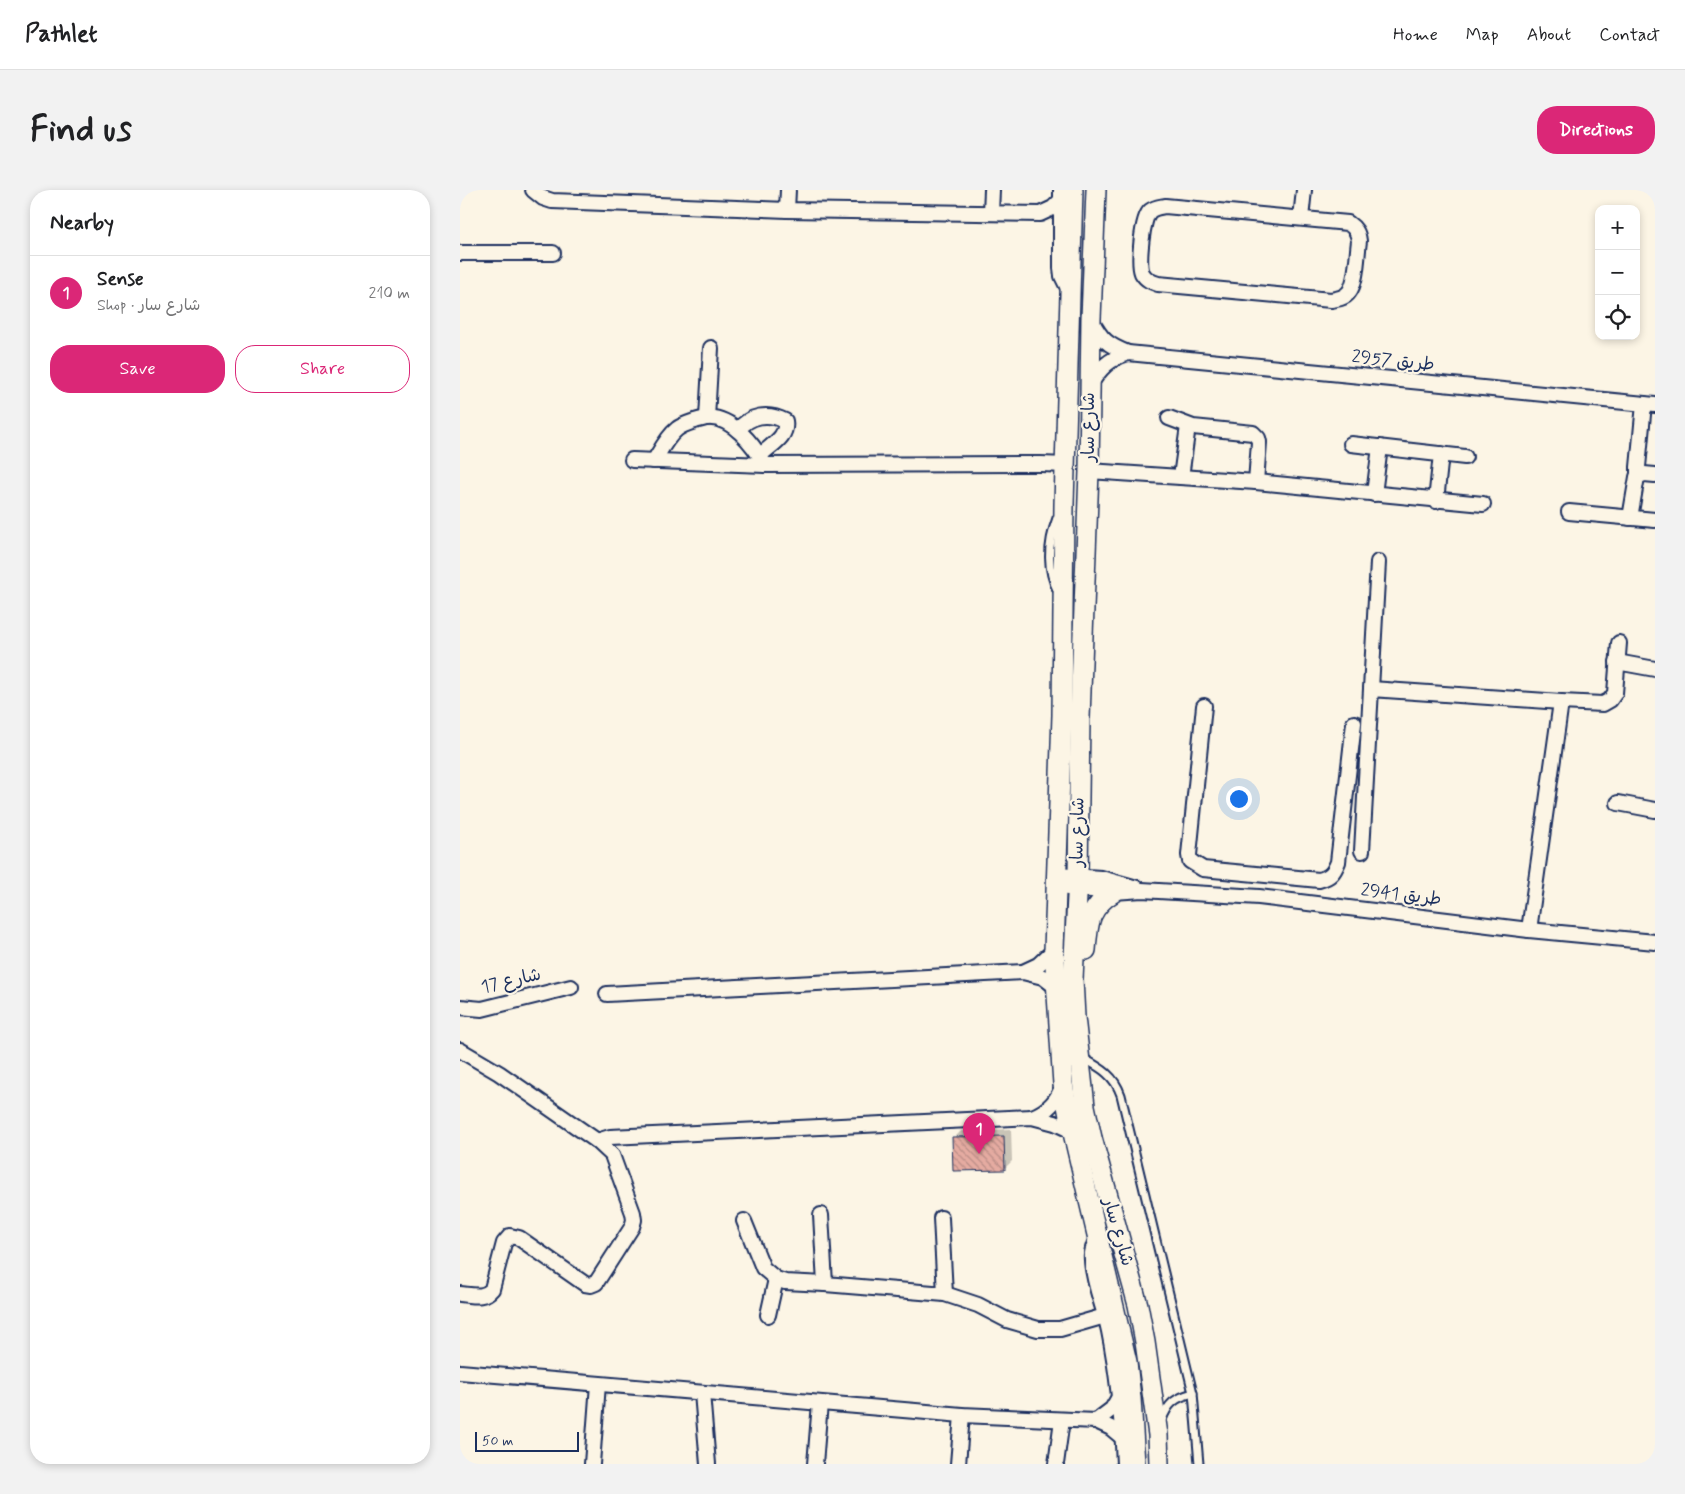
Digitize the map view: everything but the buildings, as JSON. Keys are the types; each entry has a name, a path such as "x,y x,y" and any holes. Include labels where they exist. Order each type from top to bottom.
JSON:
{"street":[{"path":"533,190 543,198 552,201 787,210 1040,214 1053,208 1065,194"},
{"path":"787,210 788,190"},
{"path":"991,212 992,190"},
{"name":"شارع سار","path":"1096,190 1091,319 1089,471 1080,718 1078,883 1073,979 1078,1056 1085,1106 1138,1305 1152,1383 1158,1435 1159,1464"},
{"path":"1301,218 1304,190"},
{"path":"1065,194 1061,231 1061,268 1062,276 1069,290"},
{"name":"شارع سار","path":"1065,194 1069,290 1062,601 1062,716 1054,950 1056,987 1063,1084 1072,1131 1127,1362 1135,1464"},
{"path":"1165,206 1301,218 1348,223 1358,233 1359,241 1354,285 1349,293 1341,299 1322,299 1158,284 1149,281 1143,274 1140,265 1144,219 1156,207 1165,206"},
{"path":"1040,214 1052,221 1061,231"},
{"path":"460,253 553,253"},
{"name":"طريق 2957","path":"1091,319 1100,336 1107,344 1128,353 1650,405"},
{"path":"707,418 711,348"},
{"path":"1090,386 1097,373 1108,362 1128,353"},
{"path":"1630,518 1635,480 1638,476 1650,405"},
{"path":"738,430 744,422 757,417 770,416 786,421 784,435 767,449 763,460"},
{"path":"654,461 669,436 677,429 707,418 720,420 738,430 763,460"},
{"path":"1169,418 1188,426 1250,432 1256,435 1259,442 1256,482"},
{"path":"1181,476 1188,426"},
{"path":"1351,444 1465,457"},
{"path":"1374,494 1380,447"},
{"path":"1436,501 1441,454"},
{"path":"632,460 763,460 1066,465"},
{"path":"1089,471 1256,482 1436,501 1483,504"},
{"path":"1638,476 1644,474 1655,475"},
{"path":"1569,512 1655,520"},
{"path":"1362,851 1378,562"},
{"path":"1372,688 1603,704 1610,700 1614,693 1619,643"},
{"path":"1617,662 1655,669"},
{"path":"1529,930 1561,702"},
{"path":"1204,706 1189,855 1190,861 1203,869 1320,880 1334,874 1338,862 1354,723"},
{"path":"1618,803 1655,810"},
{"path":"1259,897 1262,875"},
{"name":"طريق 2941","path":"1057,881 1078,883 1115,881 1142,890"},
{"name":"طريق 2941","path":"1078,883 1114,892 1142,890 1259,897 1529,930 1655,942"},
{"path":"1075,1017 1082,994 1090,919 1099,903 1114,892"},
{"path":"1023,972 1038,965 1054,950"},
{"path":"607,994 1023,972 1043,977 1056,987"},
{"name":"شارع 17","path":"460,1007 482,1009 571,986"},
{"path":"460,1050 499,1073 597,1141 612,1155 634,1220 632,1227 596,1283 591,1286 585,1284 519,1238 510,1236 504,1243 492,1289 488,1294 482,1296 460,1294"},
{"path":"1032,1118 1047,1110 1053,1104 1058,1098 1063,1084"},
{"path":"597,1141 610,1137 1032,1118 1055,1123 1072,1131"},
{"path":"820,1215 825,1284"},
{"path":"941,1218 945,1294"},
{"path":"744,1220 763,1268 776,1279 785,1282 945,1294 978,1305 1007,1320 1038,1329 1060,1329 1105,1316"},
{"path":"1098,1237 1094,1244 1092,1258 1120,1397 1124,1464"},
{"path":"768,1315 776,1279"},
{"path":"460,1372 962,1415 1096,1421 1111,1428 1123,1438"},
{"path":"592,1464 598,1384"},
{"path":"702,1393 708,1464"},
{"path":"1096,1421 1112,1409 1120,1397"},
{"path":"815,1464 820,1403"},
{"path":"958,1464 962,1415"},
{"path":"1056,1464 1062,1420"}],"lane":[{"path":"1078,1056 1107,1072 1118,1089 1193,1393 1199,1464"},
{"path":"1158,1435 1168,1405 1176,1398 1193,1393"}],"place":[{"name":"Sense","path":"979,1154"}]}
